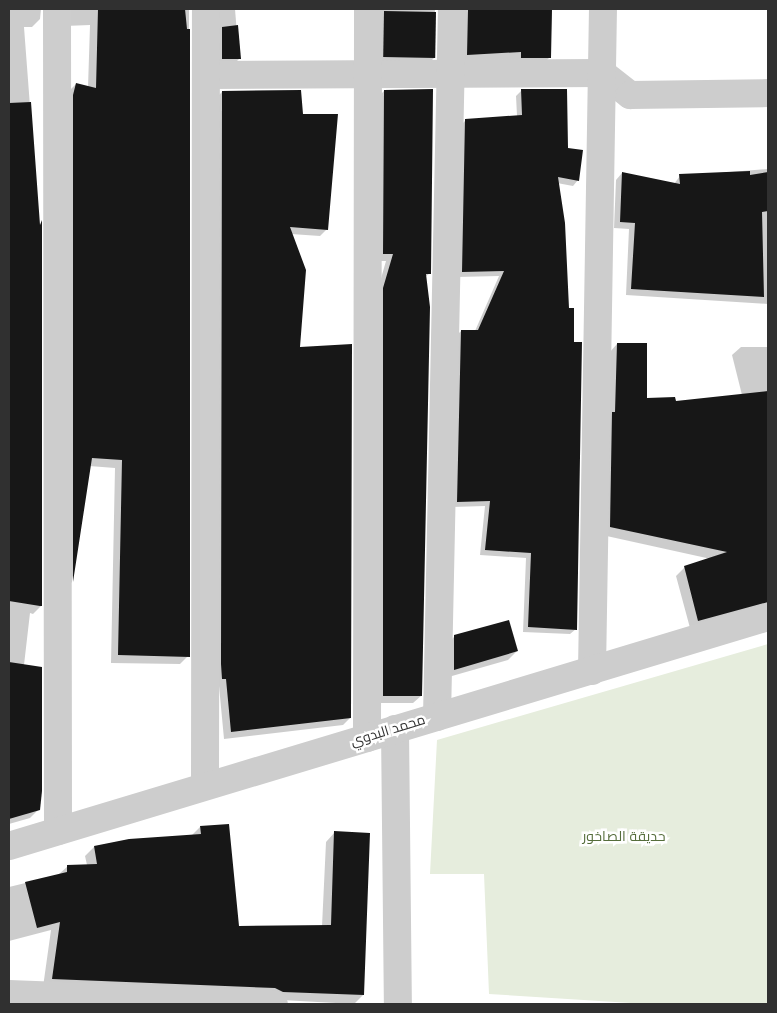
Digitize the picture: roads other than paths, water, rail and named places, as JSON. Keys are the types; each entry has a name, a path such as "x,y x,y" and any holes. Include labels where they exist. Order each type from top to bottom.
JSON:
{"street":[{"path":"57,9 58,830"},
{"path":"205,786 206,9"},
{"path":"367,738 368,9"},
{"path":"437,717 452,9"},
{"path":"592,671 603,9"},
{"path":"206,74 602,72 630,95 768,93"},
{"name":"محمد البدوي","path":"9,846 768,617"},
{"path":"395,729 398,1004"},
{"path":"9,994 274,1004"}],"park label":[{"name":"حديقة الصاخور","path":"624,837"}]}
